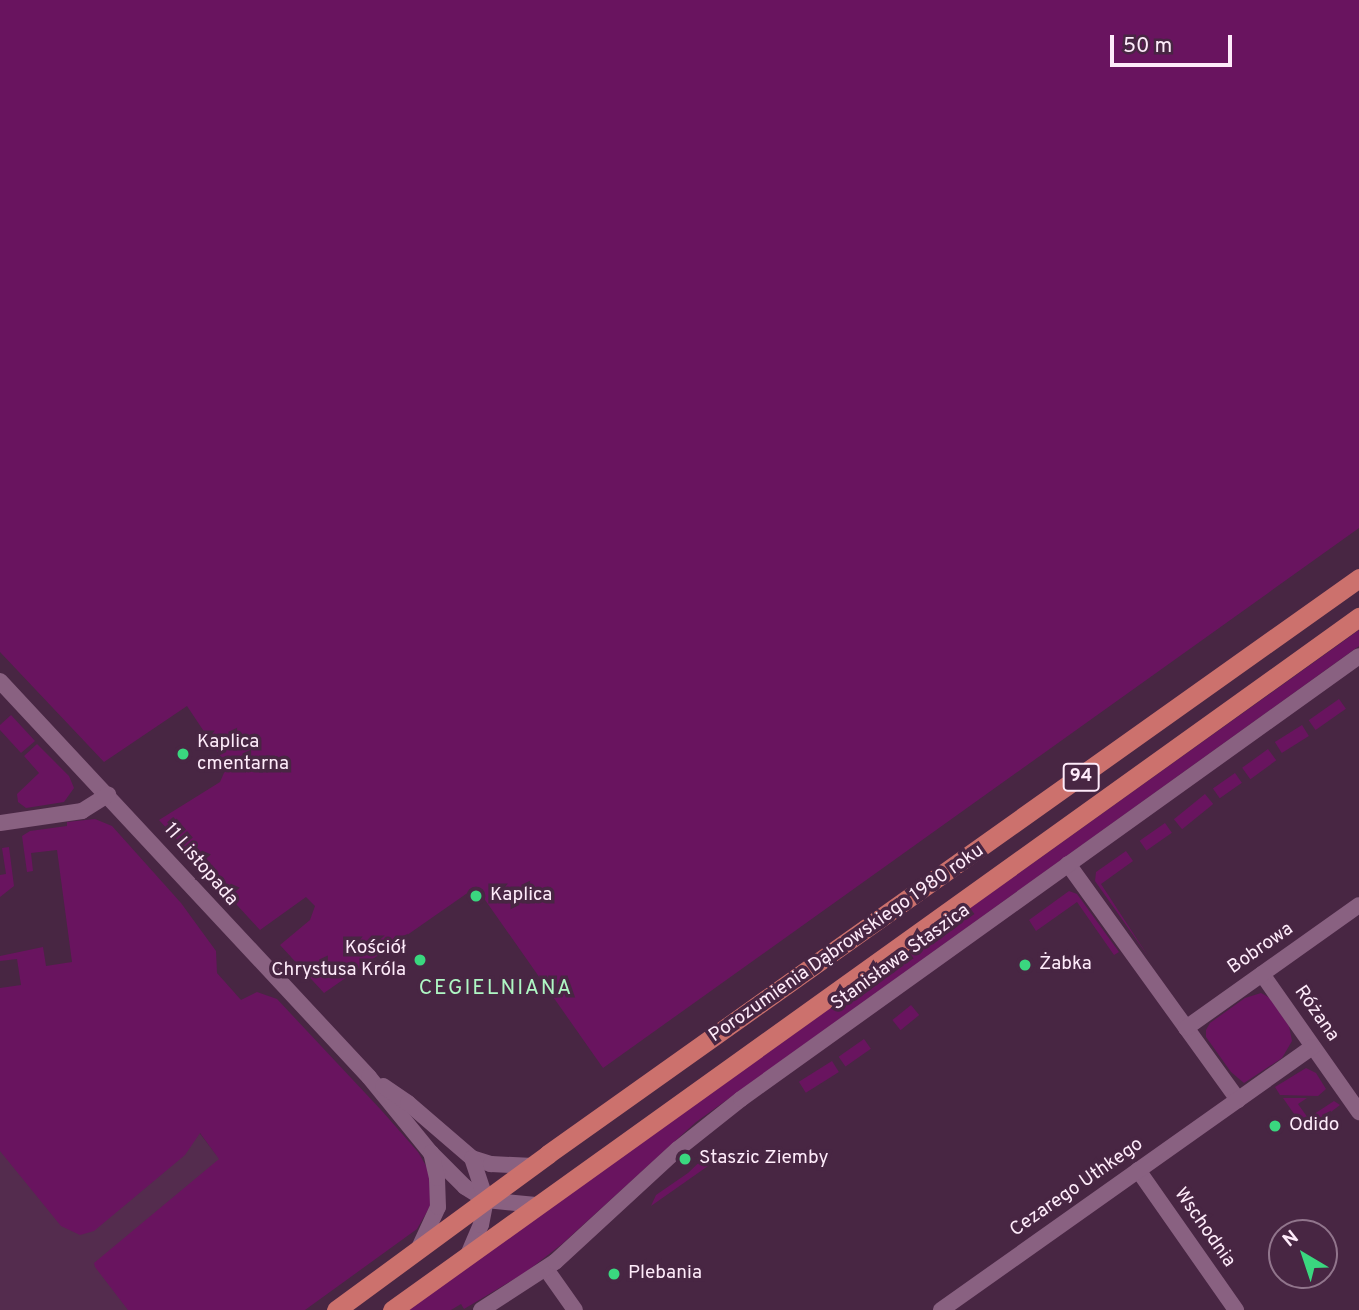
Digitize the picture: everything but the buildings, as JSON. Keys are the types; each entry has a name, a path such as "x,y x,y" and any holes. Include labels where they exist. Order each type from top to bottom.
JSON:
{"main road":[{"name":"Porozumienia Dąbrowskiego 1980 roku","path":"336,1310 485,1200 1359,578"},
{"name":"Porozumienia Dąbrowskiego 1980 roku","path":"392,1310 1359,617"}],"street":[{"name":"Stanisława Staszica","path":"481,1310 546,1269 717,1118 1359,656"},
{"name":"11 Listopada","path":"0,681 369,1077 431,1153 465,1187 485,1200"},
{"path":"0,823 82,811 108,795"},
{"path":"1068,864 1238,1100"},
{"name":"Bobrowa","path":"1186,1028 1359,905"},
{"name":"Różana","path":"1262,974 1359,1112"},
{"name":"Cezarego Uthkego","path":"941,1310 1312,1047"},
{"name":"11 Listopada","path":"369,1077 408,1103 472,1158"},
{"path":"418,1251 438,1207 437,1178 431,1153"},
{"path":"472,1158 491,1164 533,1166"},
{"path":"468,1255 481,1225 485,1200 472,1158"},
{"name":"Wschodnia","path":"1138,1170 1237,1310"},
{"path":"485,1200 536,1205"},
{"path":"546,1269 575,1310"}],"shaded area":[{"path":"0,0 1359,0 1359,528 603,1068 476,887 324,993 280,945 310,920 315,906 306,897 260,930 159,820 220,782 227,766 187,706 104,762 0,652"},
{"path":"1359,630 1359,646 696,1122 562,1244 526,1272 464,1309 461,1304 451,1310 408,1310"},
{"path":"1339,699 1346,709 1316,730 1309,720"},
{"path":"11,715 35,741 21,753 0,730 0,725"},
{"path":"1302,725 1309,736 1282,753 1275,742"},
{"path":"37,744 69,776 74,788 64,802 26,808 18,802 17,794 39,773 24,756"},
{"path":"1268,749 1276,760 1250,779 1242,768"},
{"path":"1235,773 1242,783 1220,798 1213,788"},
{"path":"1205,794 1213,804 1182,829 1174,819"},
{"path":"95,819 112,826 181,903 216,951 217,973 241,1000 257,992 277,999 382,1111 418,1152 429,1171 432,1203 417,1229 305,1310 128,1310 95,1267 94,1263 219,1159 200,1133 185,1155 94,1231 80,1235 61,1226 0,1151 0,988 21,985 17,959 0,961 0,956 43,947 46,966 72,962 57,850 31,853 33,871 27,872 22,836 30,831 67,826 67,822"},
{"path":"1165,823 1172,833 1146,851 1140,841"},
{"path":"9,847 14,886 0,897 0,875 6,874 2,848"},
{"path":"1126,851 1133,861 1101,884 1148,956 1095,881 1096,872"},
{"path":"1069,891 1077,894 1119,952 1114,955 1077,902 1036,931 1029,920"},
{"path":"1261,993 1270,998 1289,1026 1292,1041 1282,1058 1244,1083 1231,1072 1206,1037 1206,1030 1210,1023 1245,998"},
{"path":"911,1005 919,1015 901,1030 892,1020"},
{"path":"864,1039 871,1049 845,1067 839,1057"},
{"path":"832,1061 839,1072 806,1093 799,1082"},
{"path":"1306,1068 1316,1073 1326,1089 1318,1096 1280,1095 1275,1087"},
{"path":"1283,1098 1307,1098 1298,1104 1308,1118 1334,1101 1340,1105 1306,1131"},
{"path":"198,1131 229,1171 135,1310 0,1310 0,1147"},
{"path":"712,1150 718,1159 651,1206 656,1195 688,1173"}],"place":[{"name":"Kaplica cmentarna","path":"183,754"},
{"name":"Kaplica","path":"476,896"},
{"name":"Kościół Chrystusa Króla","path":"420,960"},
{"name":"Żabka","path":"1025,965"},
{"name":"Odido","path":"1275,1126"},
{"name":"Staszic Ziemby","path":"685,1159"},
{"name":"Plebania","path":"614,1274"}],"district":[{"name":"CEGIELNIANA","path":"496,989"}]}
